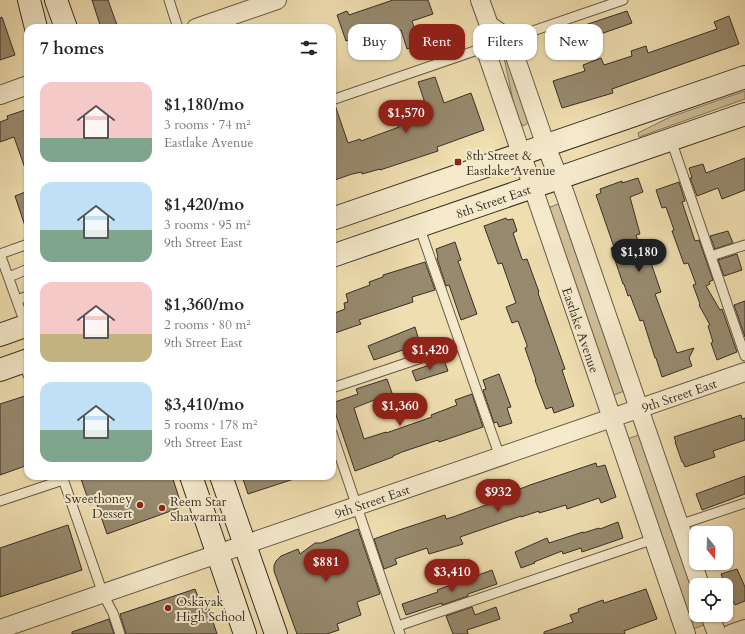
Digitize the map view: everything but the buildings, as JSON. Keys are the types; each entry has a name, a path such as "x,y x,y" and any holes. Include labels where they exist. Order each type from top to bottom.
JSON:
{"main road":[{"path":"29,0 35,24"},
{"path":"56,0 65,24"},
{"path":"336,218 745,77"},
{"name":"8th Street East","path":"336,255 745,114"},
{"path":"0,335 24,327"},
{"path":"0,370 24,366"},
{"path":"192,480 245,634"},
{"path":"222,480 276,634"}],"street":[{"path":"208,24 277,0"},
{"name":"Eastlake Avenue","path":"480,0 489,24"},
{"name":"Eastlake Avenue","path":"489,60 686,634"},
{"path":"516,60 546,146 559,178 698,578"},
{"path":"0,95 24,86"},
{"name":"9th Street East","path":"0,629 745,372"},
{"path":"713,622 717,634"},
{"path":"731,634 745,629"}],"lane":[{"path":"169,0 177,24"},
{"path":"537,29 623,0"},
{"path":"336,99 473,52"},
{"path":"671,140 745,356"},
{"path":"419,226 500,457"},
{"path":"24,245 0,254 24,318"},
{"path":"711,256 745,245"},
{"path":"9,277 24,271"},
{"path":"17,300 24,297"},
{"path":"336,387 460,345"},
{"path":"336,445 399,630 654,539"},
{"path":"0,501 57,480"},
{"path":"63,480 103,594 120,634"},
{"path":"679,526 745,503"}],"shaded area":[{"path":"504,60 507,60 528,123 523,126 516,115"},
{"path":"745,91 745,99 639,137 638,133 670,117"},
{"path":"558,204 561,206 624,391 612,396 548,208"},
{"path":"641,435 690,578 689,617 627,439"},
{"path":"691,622 705,622 704,625 693,629"}],"place":[{"name":"8th Street & Eastlake Avenue","path":"458,162"},
{"name":"Sweethoney Dessert","path":"140,505"},
{"name":"Reem Star Shawarma","path":"162,508"},
{"name":"Oskāyak High School","path":"168,608"}]}
